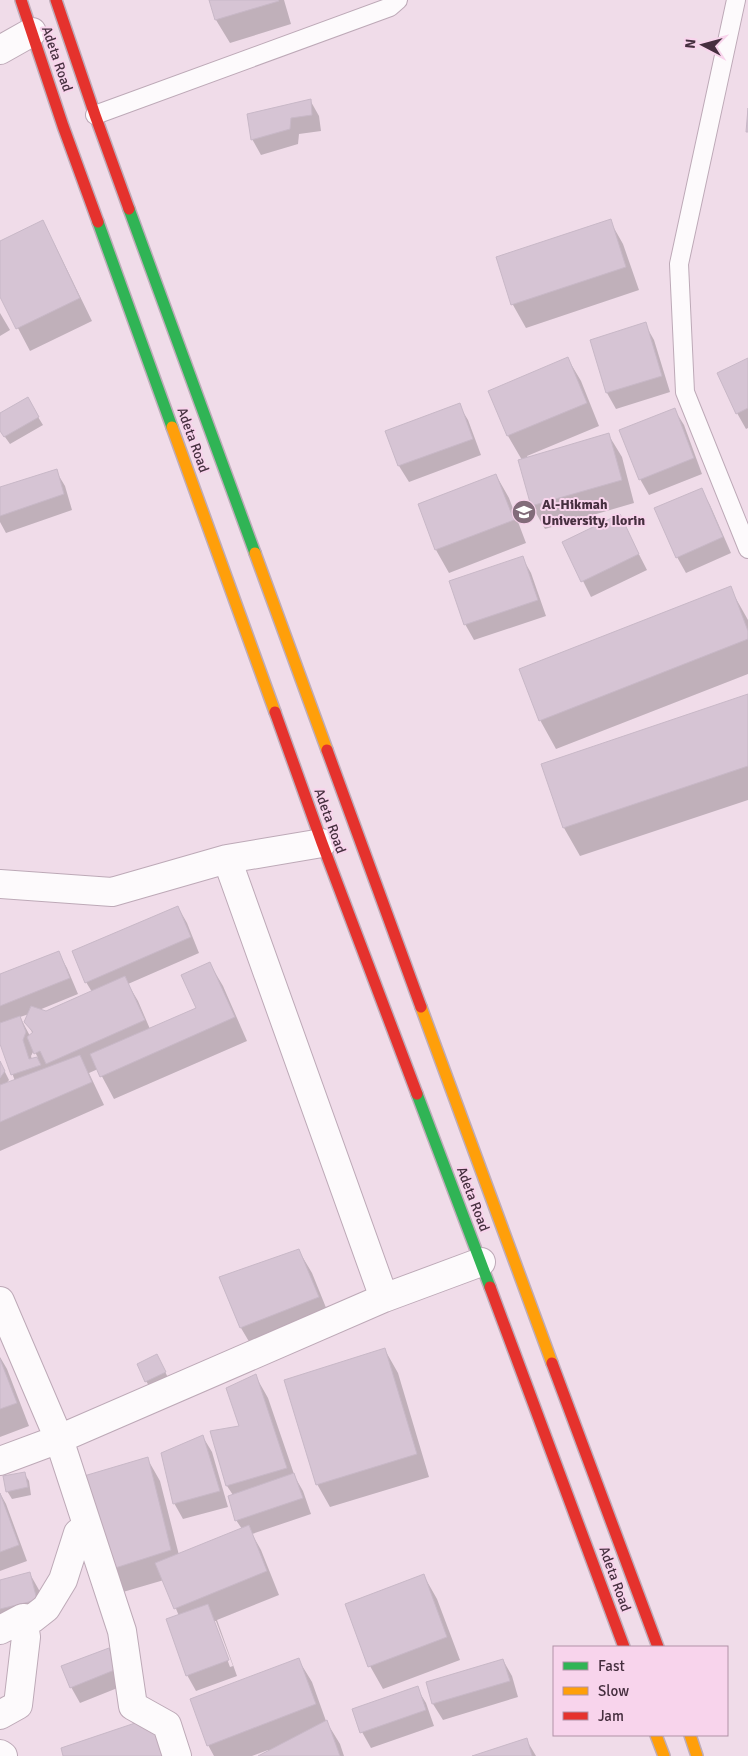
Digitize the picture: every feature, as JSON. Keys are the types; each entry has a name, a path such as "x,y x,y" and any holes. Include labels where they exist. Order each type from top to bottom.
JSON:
{"main road":[{"name":"Adeta Road","path":"21,0 63,126 322,842 624,1646"},
{"name":"Adeta Road","path":"56,0 95,115 500,1223 658,1646"},
{"path":"656,1736 664,1756"},
{"path":"690,1736 697,1756"}],"street":[{"path":"0,50 32,32"},
{"path":"0,884 112,892 227,859 322,842"},
{"path":"227,859 384,1298"},
{"path":"0,1461 58,1439 384,1298 481,1262"},
{"path":"0,1300 58,1439 122,1632 133,1706 167,1725 177,1756"},
{"path":"12,1624 32,1620 46,1608 64,1580 78,1534 87,1526"},
{"path":"0,1715 18,1705 26,1637 12,1624"}],"lane":[{"path":"95,115 390,7 398,0"},
{"path":"736,0 679,264 685,392 748,549"}],"building":[{"path":"209,0 278,0 279,1 215,20"},
{"path":"311,99 312,115 291,118 290,129 251,140 247,114"},
{"path":"748,108 748,132 746,132"},
{"path":"611,219 626,267 511,305 496,257"},
{"path":"43,220 80,298 16,329 0,297 0,241"},
{"path":"646,322 662,376 606,393 590,340"},
{"path":"568,357 587,403 507,436 488,391"},
{"path":"748,358 748,408 736,414 717,373"},
{"path":"28,397 39,417 4,437 0,431 0,413"},
{"path":"460,403 473,439 398,466 385,431"},
{"path":"675,408 694,458 639,480 619,430"},
{"path":"609,433 622,480 531,506 518,460"},
{"path":"57,469 64,494 0,516 0,487"},
{"path":"496,474 514,520 435,550 418,504"},
{"path":"702,488 723,537 676,558 654,508"},
{"path":"620,514 639,554 581,582 562,542"},
{"path":"523,556 538,600 464,625 449,581"},
{"path":"731,586 748,631 748,639 539,721 519,669"},
{"path":"748,694 748,766 563,828 541,764"},
{"path":"178,906 191,937 85,983 72,951"},
{"path":"59,951 70,978 0,1006 0,974"},
{"path":"210,962 235,1017 100,1077 90,1054 196,1008 181,975"},
{"path":"125,976 145,1020 46,1064 40,1051 34,1054 27,1037 33,1032 24,1022 31,1006 46,1011"},
{"path":"20,1016 26,1032 23,1040 29,1059 37,1057 41,1065 11,1075 0,1044 0,1023"},
{"path":"80,1055 92,1082 0,1122 0,1085"},
{"path":"0,1061 5,1071 0,1078"},
{"path":"299,1249 319,1297 240,1328 219,1277"},
{"path":"385,1348 417,1454 316,1485 284,1380"},
{"path":"157,1354 166,1372 145,1382 137,1364"},
{"path":"0,1359 17,1403 0,1409"},
{"path":"256,1374 287,1468 226,1486 210,1431 239,1426 226,1388"},
{"path":"203,1435 220,1491 173,1504 161,1453"},
{"path":"148,1457 171,1550 109,1570 84,1476"},
{"path":"25,1472 28,1487 6,1492 3,1476"},
{"path":"294,1473 303,1498 235,1521 228,1496"},
{"path":"0,1493 19,1545 0,1552"},
{"path":"249,1525 267,1571 174,1609 155,1563"},
{"path":"30,1572 37,1600 0,1609 0,1580"},
{"path":"424,1574 447,1637 368,1667 345,1604"},
{"path":"208,1604 229,1660 186,1676 166,1619"},
{"path":"109,1648 117,1669 70,1688 61,1666"},
{"path":"299,1658 316,1704 207,1746 190,1699"},
{"path":"503,1659 510,1681 432,1704 426,1682"},
{"path":"418,1686 426,1710 360,1733 352,1709"},
{"path":"150,1718 163,1756 63,1756 61,1748"},
{"path":"327,1720 340,1756 258,1756"},
{"path":"527,1738 532,1756 472,1756"}],"traffic: fast":[{"path":"129,209 255,553"},
{"path":"98,222 172,427"},
{"path":"417,1094 490,1287"}],"traffic: slow":[{"path":"172,427 275,712"},
{"path":"255,553 327,750"},
{"path":"421,1007 552,1363"},
{"path":"656,1736 664,1756"},
{"path":"690,1736 697,1756"}],"traffic: jam":[{"path":"21,0 63,126 98,222"},
{"path":"56,0 129,209"},
{"path":"275,712 322,843 417,1094"},
{"path":"327,750 421,1007"},
{"path":"490,1287 624,1646"},
{"path":"552,1363 658,1646"}],"place":[{"name":"Al-Hikmah University, Ilorin","path":"524,512"}]}
